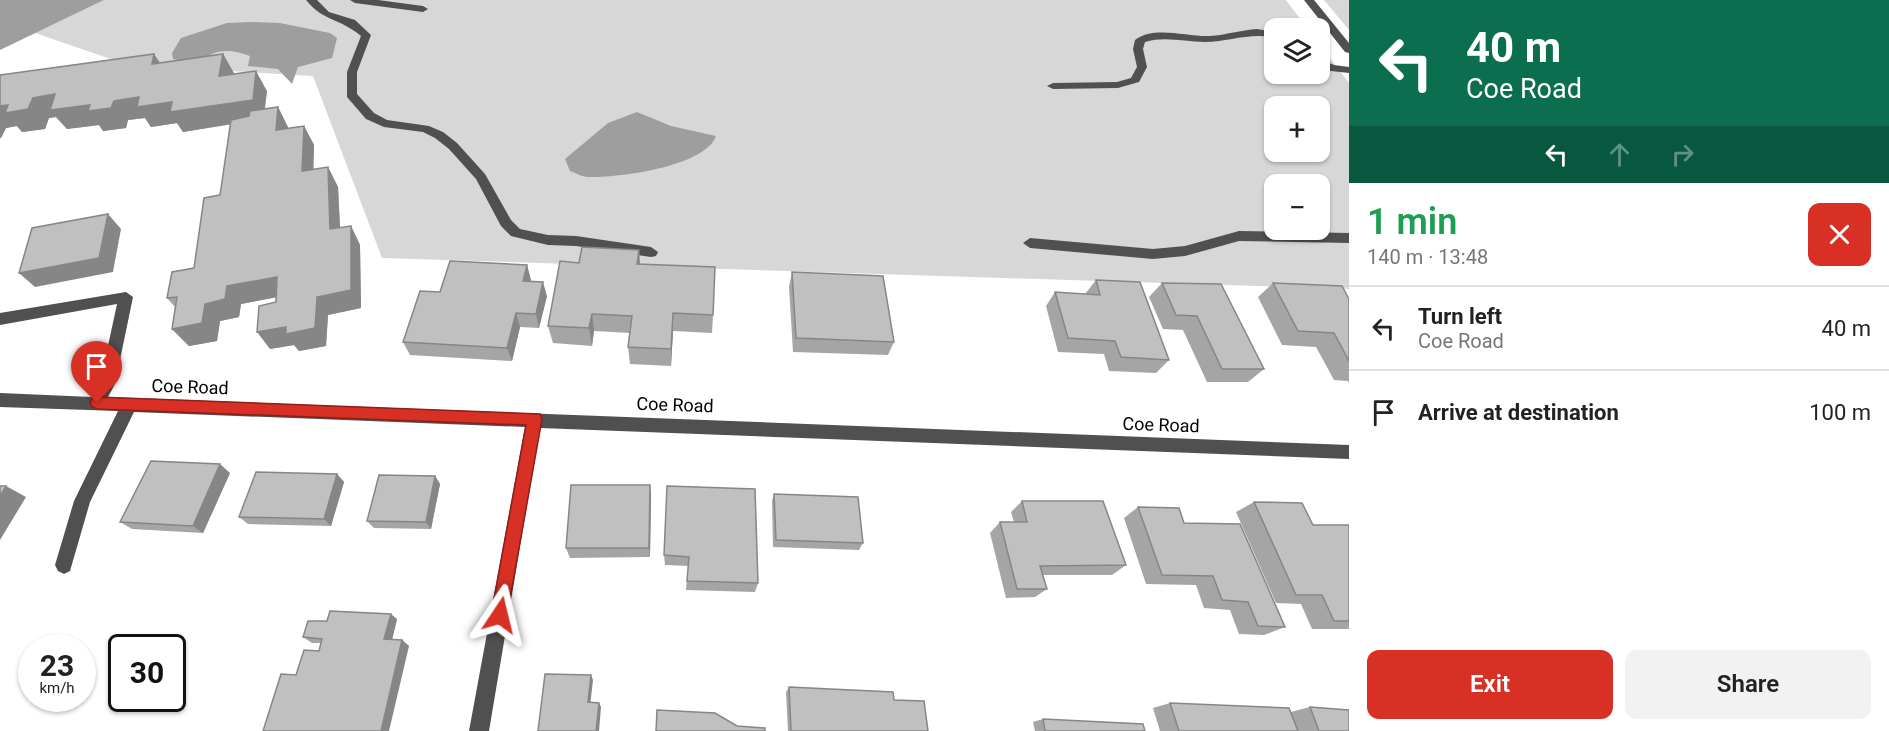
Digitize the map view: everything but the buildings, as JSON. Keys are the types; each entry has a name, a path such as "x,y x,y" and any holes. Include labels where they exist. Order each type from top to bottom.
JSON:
{"street":[{"path":"311,0 325,14 351,22 366,35 352,72 351,94 370,116 384,123 425,129 439,135 453,146 471,163 506,223 516,233 548,240 576,241 651,252"},
{"path":"355,0 423,9"},
{"path":"1309,0 1349,50"},
{"path":"1053,86 1118,85 1135,80 1142,67 1138,50 1140,40 1153,36 1207,39 1254,31 1264,33"},
{"path":"1330,67 1349,70"},
{"path":"1030,243 1153,254 1185,251 1239,236 1349,238"},
{"path":"0,319 126,297 107,384 97,403"},
{"name":"Coe Road","path":"0,399 1349,452"},
{"path":"64,565 82,501 130,404"},
{"path":"479,731 534,419"}],"shaded area":[{"path":"0,0 104,0 0,50"},
{"path":"104,0 1286,0 1300,18 1264,18 1264,84 1330,84 1330,58 1349,83 1349,289 382,258 313,76 128,65 35,33"},
{"path":"1324,0 1349,0 1349,30"},
{"path":"227,23 280,23 330,33 337,38 332,58 298,67 292,84 278,69 248,66 250,56 235,52 222,51 196,63 173,59 172,53 181,38"},
{"path":"637,112 671,126 716,136 709,147 695,156 659,168 601,177 586,177 570,171 565,159 608,123"}],"route":[{"path":"97,403 534,419 500,615"}]}
